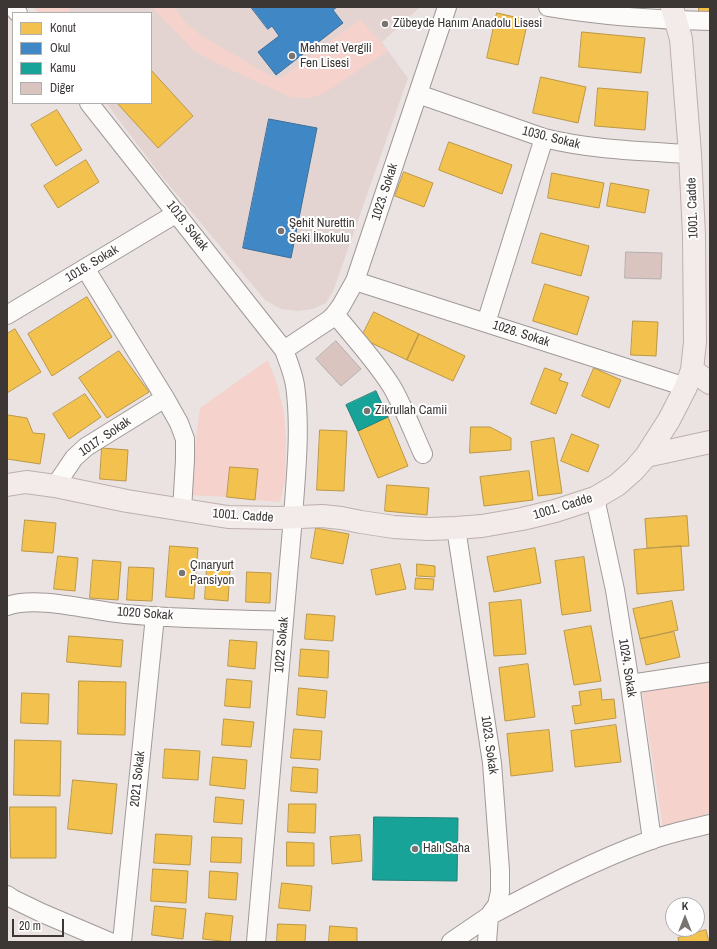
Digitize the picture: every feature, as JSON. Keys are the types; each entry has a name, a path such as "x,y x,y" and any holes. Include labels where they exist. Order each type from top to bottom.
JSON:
{"main road":[{"name":"1001. Cadde","path":"7,485 26,482 55,486 127,501 228,517 293,518 322,516 394,527 428,529 482,526 522,519 595,498 617,485 634,470 646,456 669,420 689,379 695,342 694,235 690,154 681,38 674,14"},
{"path":"689,379 710,383"},
{"path":"646,456 710,442"}],"street":[{"name":"1023. Sokak","path":"284,350 329,320 335,314 355,281 447,7"},
{"path":"548,7 608,15 674,14 710,22"},
{"name":"1030. Sokak","path":"418,94 562,143 690,154"},
{"name":"1019. Sokak","path":"90,104 284,350"},
{"path":"486,323 544,138"},
{"name":"1016. Sokak","path":"7,315 177,213"},
{"path":"85,268 166,398 179,423 185,439 182,510"},
{"name":"1028. Sokak","path":"355,281 486,323 689,379"},
{"path":"335,314 369,355 391,386 400,401 423,454"},
{"name":"1022 Sokak","path":"256,942 297,463 295,385 284,350"},
{"name":"1017. Sokak","path":"55,486 74,458 86,447 166,398"},
{"name":"1024. Sokak","path":"595,498 615,590 652,840"},
{"name":"1023. Sokak","path":"451,942 489,916 496,905 500,892 500,870 492,763 456,528"},
{"name":"1020 Sokak","path":"7,606 42,602 124,614 284,621"},
{"name":"2021 Sokak","path":"122,942 154,616"},
{"path":"630,684 710,672"},
{"path":"487,942 489,916 537,890 577,870 652,840 710,824"},
{"path":"7,895 42,913 110,942"}],"shaded area":[{"path":"34,7 420,7 382,42 364,18 408,78 334,289 326,303 313,309 298,311 281,309 265,300 159,173 107,104 152,104 152,12 37,12"},
{"path":"34,7 69,7 70,12 37,12"},
{"path":"152,7 174,7 186,23 202,36 273,77 281,78 360,19 388,51 324,93 310,98 292,98 212,61 193,50"},
{"path":"268,360 277,384 284,412 286,438 285,481 280,502 255,500 258,469 230,467 227,497 189,495 200,408"},
{"path":"710,682 710,813 663,827 642,692"}],"building: Konut":[{"path":"699,7 710,7 710,15 699,15"},
{"path":"497,13 528,20 518,65 487,58"},
{"path":"582,32 645,38 641,73 579,67"},
{"path":"152,71 193,116 158,148 118,104 152,104"},
{"path":"541,77 586,87 578,123 533,113"},
{"path":"598,88 648,92 645,130 595,126"},
{"path":"57,110 82,150 56,166 31,125"},
{"path":"449,142 512,165 502,194 439,170"},
{"path":"86,160 99,182 58,208 44,186"},
{"path":"404,172 433,183 424,207 395,196"},
{"path":"552,173 604,183 599,208 548,198"},
{"path":"611,183 649,190 645,213 607,206"},
{"path":"541,233 589,246 581,276 532,263"},
{"path":"545,284 589,297 577,335 533,321"},
{"path":"87,297 112,337 52,376 28,334"},
{"path":"374,312 419,334 407,360 361,338"},
{"path":"633,321 658,322 656,356 631,355"},
{"path":"15,329 41,372 7,393 7,334"},
{"path":"419,334 465,356 453,381 407,360"},
{"path":"119,351 149,392 107,418 79,378"},
{"path":"545,368 562,374 559,380 568,383 556,414 531,404"},
{"path":"594,368 621,380 609,408 582,396"},
{"path":"85,394 101,417 69,439 53,414"},
{"path":"8,415 27,418 33,433 45,434 40,464 7,459"},
{"path":"388,417 408,466 378,478 358,431"},
{"path":"471,427 490,427 511,438 511,450 470,453"},
{"path":"320,430 347,431 344,491 317,490"},
{"path":"572,434 599,445 588,472 561,461"},
{"path":"554,438 562,493 538,496 531,442"},
{"path":"102,448 128,450 126,481 100,479"},
{"path":"230,467 258,469 255,500 227,497"},
{"path":"529,471 533,500 484,506 480,477"},
{"path":"387,485 429,488 427,515 385,511"},
{"path":"687,516 689,546 647,548 645,519"},
{"path":"25,520 56,523 53,553 22,551"},
{"path":"316,528 349,534 343,564 311,558"},
{"name":"Çınaryurt Pansiyon","path":"170,546 198,548 194,599 166,597"},
{"path":"681,546 684,590 637,594 634,550"},
{"path":"535,548 541,583 494,592 487,557"},
{"path":"58,556 78,558 75,591 54,589"},
{"path":"584,557 591,611 562,615 555,561"},
{"path":"93,560 121,562 118,600 90,598"},
{"path":"400,564 406,589 376,595 371,570"},
{"path":"417,564 435,566 435,577 417,576"},
{"path":"129,567 154,568 152,601 127,600"},
{"path":"207,567 230,568 228,601 205,599"},
{"path":"247,572 271,573 270,603 246,602"},
{"path":"416,578 434,579 433,590 415,589"},
{"path":"521,600 526,654 494,656 489,603"},
{"path":"672,601 678,630 640,639 633,609"},
{"path":"307,614 335,616 333,641 305,639"},
{"path":"591,626 601,681 574,685 564,631"},
{"path":"674,632 680,657 646,665 640,639"},
{"path":"69,636 123,640 121,667 67,662"},
{"path":"230,640 257,642 255,669 228,666"},
{"path":"301,649 329,651 328,678 299,676"},
{"path":"528,664 535,717 505,721 499,668"},
{"path":"227,679 252,681 250,708 225,706"},
{"path":"79,681 126,682 125,735 78,734"},
{"path":"299,688 327,691 325,718 297,715"},
{"path":"601,689 602,700 614,699 616,718 575,724 572,706 581,705 579,692"},
{"path":"22,693 49,694 48,724 21,723"},
{"path":"224,719 254,722 251,747 222,745"},
{"path":"616,725 621,762 575,767 571,731"},
{"path":"294,729 322,731 320,760 291,758"},
{"path":"549,730 553,771 511,776 507,734"},
{"path":"15,740 61,741 60,796 14,795"},
{"path":"165,749 200,751 198,780 163,778"},
{"path":"213,757 247,760 245,789 210,785"},
{"path":"293,767 318,769 317,793 291,791"},
{"path":"73,780 117,784 112,834 68,829"},
{"path":"216,797 244,800 242,824 214,822"},
{"path":"289,804 316,804 315,833 288,832"},
{"path":"10,807 56,807 56,858 11,858"},
{"path":"156,834 192,836 190,865 154,863"},
{"path":"360,835 362,861 332,864 330,837"},
{"path":"212,837 242,838 241,863 211,862"},
{"path":"287,842 314,843 314,866 287,866"},
{"path":"153,869 188,871 186,903 151,901"},
{"path":"210,871 238,873 236,900 209,898"},
{"path":"282,883 312,886 310,911 279,908"},
{"path":"155,906 186,909 183,939 152,935"},
{"path":"206,913 233,916 230,942 203,939"},
{"path":"278,924 306,925 305,942 277,942"},
{"path":"330,926 357,928 357,942 329,942"},
{"path":"705,930 709,942 679,942 678,938 682,937 705,937"}],"building: Okul":[{"name":"Mehmet Vergili Fen Lisesi","path":"251,7 337,7 333,10 343,23 276,75 258,52 279,36 272,26 268,29"},
{"path":"269,119 317,128 291,258 243,248"}],"building: Kamu":[{"name":"Zikrullah Camii","path":"376,391 388,417 358,431 346,405"},
{"name":"Halı Saha","path":"374,817 458,818 457,881 373,880"}],"building: Diğer":[{"path":"626,252 662,253 661,279 625,278"},
{"path":"336,341 361,369 341,386 316,359"}],"place":[{"name":"Zübeyde Hanım Anadolu Lisesi","path":"385,24"},
{"name":"Mehmet Vergili Fen Lisesi","path":"292,56"},
{"name":"Şehit Nurettin Seki İlkokulu","path":"281,231"},
{"name":"Zikrullah Camii","path":"367,411"},
{"name":"Çınaryurt Pansiyon","path":"182,573"},
{"name":"Halı Saha","path":"415,849"}]}
